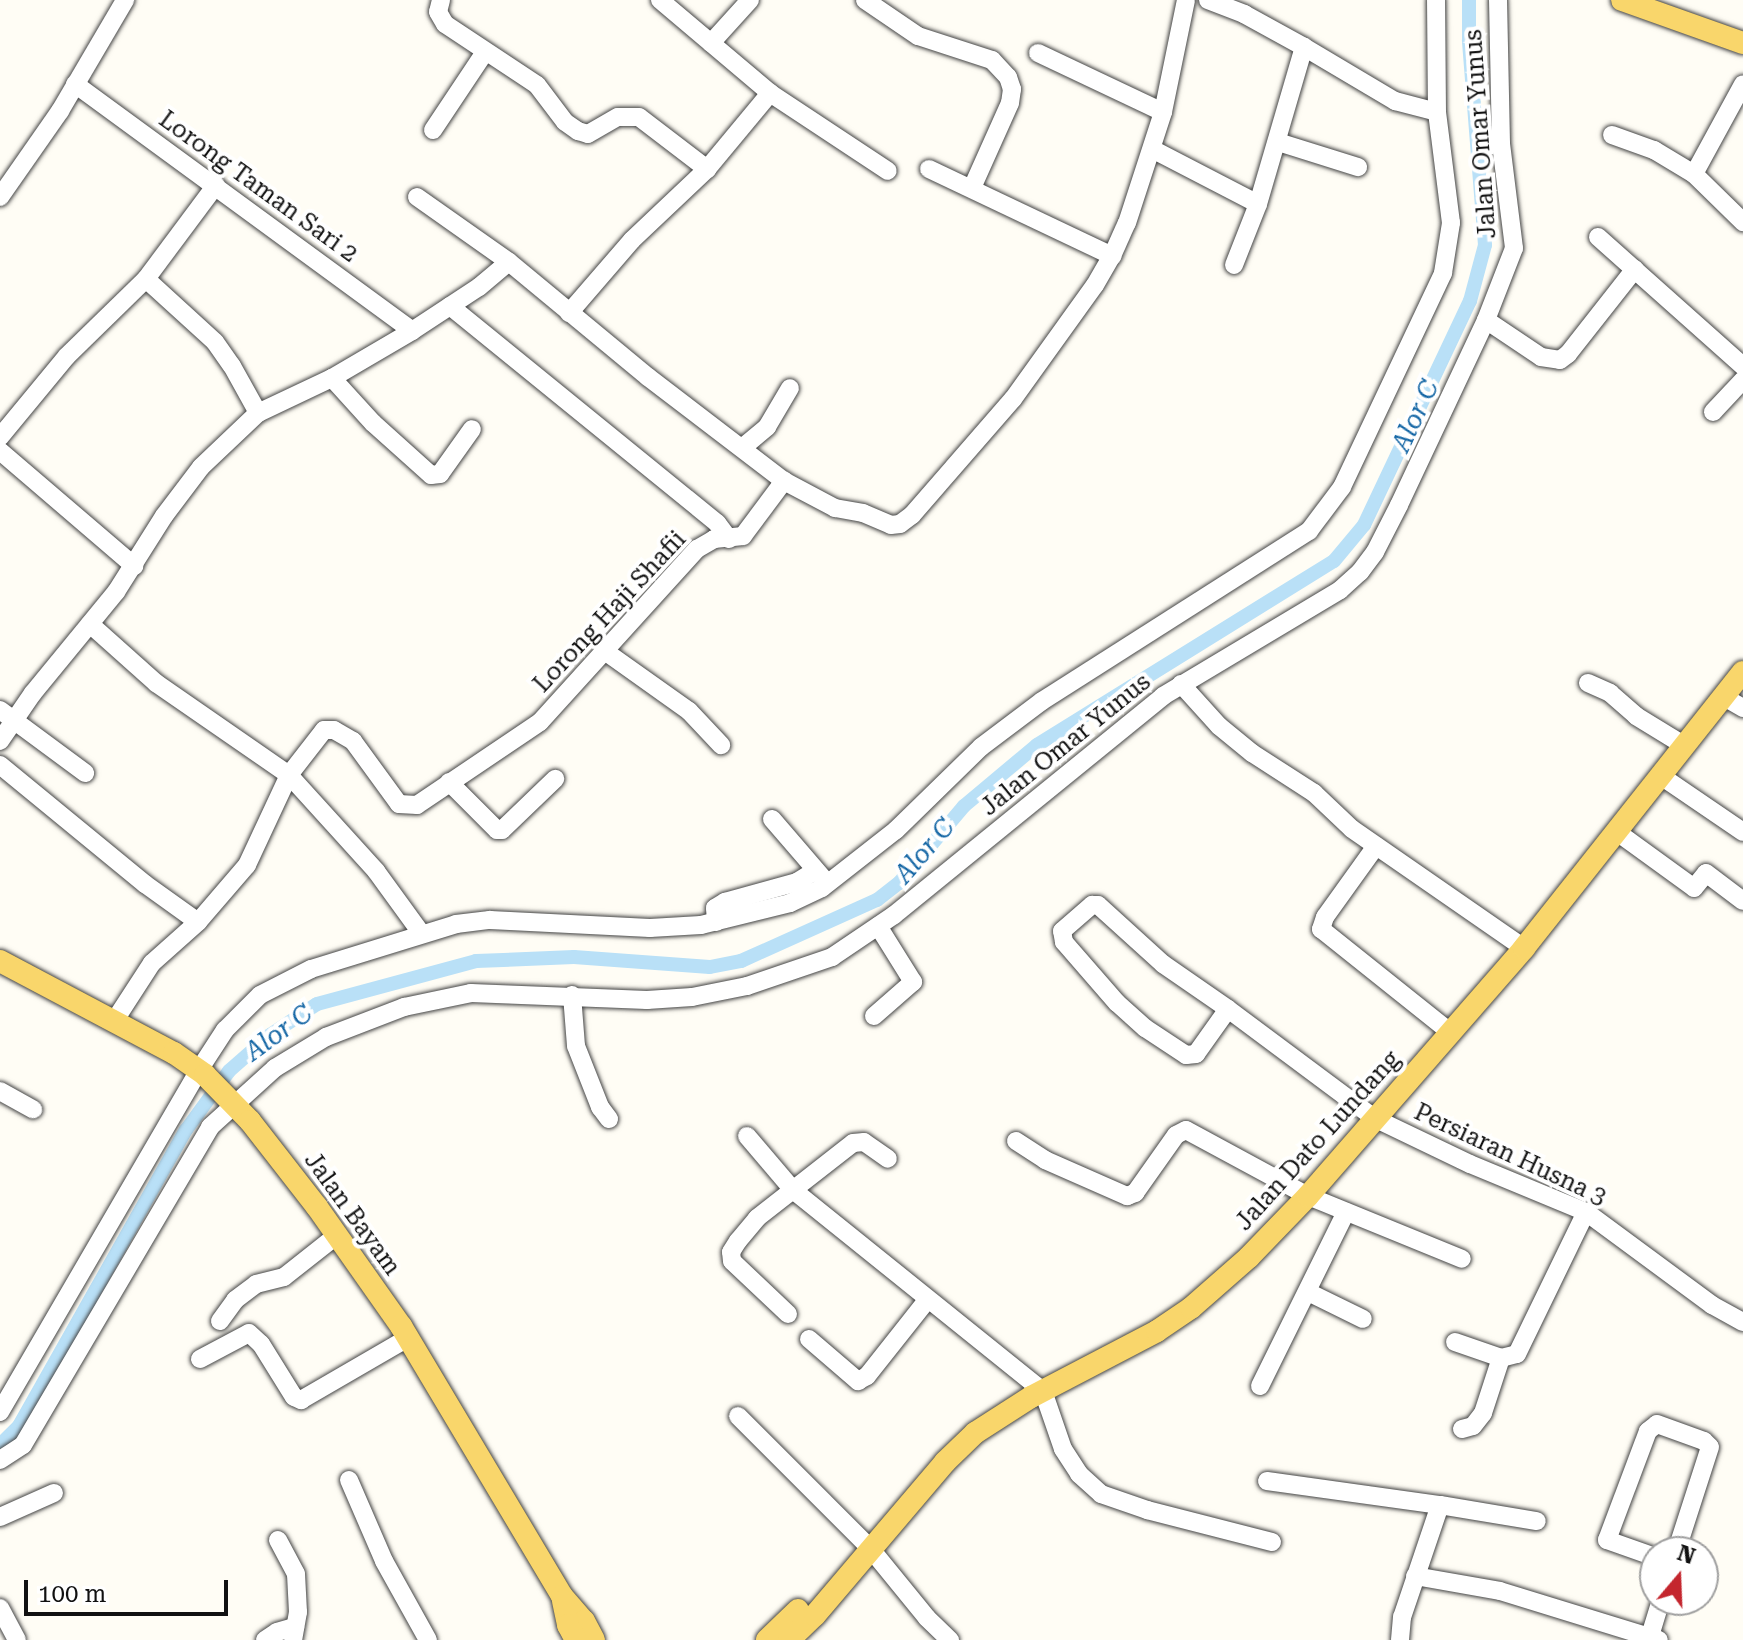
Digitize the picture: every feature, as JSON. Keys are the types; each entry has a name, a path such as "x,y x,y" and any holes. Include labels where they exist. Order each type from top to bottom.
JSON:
{"main road":[{"path":"1622,0 1743,43"},
{"name":"Jalan Dato Lundang","path":"789,1640 815,1615 864,1555 975,1433 1043,1391 1157,1331 1191,1308 1231,1274 1308,1196 1524,948 1685,746 1734,702 1743,672"},
{"name":"Jalan Bayam","path":"0,961 115,1020 202,1072 230,1099 288,1168 408,1338 562,1596 584,1621 594,1640"},
{"name":"Jalan Dato Lundang","path":"767,1640 864,1555"},
{"name":"Jalan Bayam","path":"562,1596 568,1625 576,1640"}],"street":[{"path":"0,197 75,84 125,0"},
{"path":"441,0 440,18 485,52 537,85 565,122 578,131 588,134 618,117 639,117 707,169"},
{"path":"660,0 770,93 888,171"},
{"path":"711,43 750,0"},
{"path":"865,0 918,36 992,60 1008,77 1012,89 1010,103 972,188"},
{"path":"417,197 509,262 569,313 784,481 835,508 863,513 880,522 900,524 912,515 1013,399 1095,285 1112,256 1163,112 1186,0"},
{"path":"1208,0 1244,14 1395,101 1437,112"},
{"path":"0,1412 225,1030 260,995 311,969 456,924 490,920 650,928 716,922 790,903 822,876 896,830 981,747 1030,710 1309,531 1329,509 1443,273 1451,223 1437,112 1436,0"},
{"name":"Jalan Omar Yunus","path":"0,1460 23,1445 210,1127 230,1099 275,1068 326,1037 404,1007 471,993 647,1000 692,997 747,986 832,957 878,926 1181,684 1340,590 1360,572 1375,552 1399,505 1486,320 1514,248 1501,143 1496,22 1498,0"},
{"path":"1234,265 1278,142 1304,47"},
{"path":"433,130 485,52"},
{"path":"1038,53 1163,112"},
{"name":"Lorong Taman Sari 2","path":"75,84 412,331"},
{"path":"1694,174 1743,84"},
{"path":"569,313 632,240 707,169 770,93"},
{"path":"1612,135 1654,150 1694,174 1743,222"},
{"path":"1278,142 1358,167"},
{"path":"1152,149 1258,204"},
{"path":"929,169 1112,256"},
{"path":"0,437 67,356 146,279 216,185"},
{"path":"1598,237 1743,366"},
{"path":"0,741 7,715 90,624 134,566 164,516 201,467 258,413 332,378 412,331 509,262"},
{"path":"1486,320 1545,359 1560,360 1635,269"},
{"path":"146,279 215,342 258,413"},
{"path":"450,306 717,523 729,539"},
{"path":"332,378 373,423 431,475 440,474 472,429"},
{"path":"1713,412 1743,380"},
{"path":"742,448 767,427 790,388"},
{"path":"0,451 134,566"},
{"name":"Lorong Haji Shafii","path":"115,1020 152,963 198,922 247,865 289,775 324,730 334,730 353,741 399,804 417,805 540,722 697,549 714,539 743,536 784,481"},
{"path":"90,624 156,683 289,775 376,871 421,933"},
{"path":"606,652 689,711 721,745"},
{"path":"1588,683 1610,693 1636,716 1685,746"},
{"path":"1181,684 1219,726 1314,793 1352,829 1524,948"},
{"path":"7,715 85,773"},
{"path":"0,765 145,884 198,922"},
{"path":"1661,776 1743,832"},
{"path":"449,782 497,830 502,830 555,779"},
{"path":"772,819 822,876"},
{"path":"1617,832 1694,888 1706,873 1743,901"},
{"path":"1376,846 1325,917 1321,929 1450,1032"},
{"name":"Persiaran Husna 3","path":"1228,1009 1196,1054 1186,1055 1145,1028 1117,1003 1064,942 1065,926 1092,905 1098,905 1163,964 1228,1009 1374,1118 1470,1164 1586,1212 1712,1305 1743,1322"},
{"path":"874,1016 913,982 878,926"},
{"path":"572,995 576,1046 600,1107 609,1119"},
{"path":"0,1091 33,1109"},
{"path":"1016,1141 1045,1160 1127,1196 1135,1193 1176,1135 1186,1130 1308,1196 1462,1259"},
{"path":"747,1136 793,1190 1043,1391 1063,1449 1079,1474 1101,1494 1147,1510 1272,1542"},
{"path":"788,1314 732,1261 731,1252 757,1218 857,1141 873,1146 888,1159"},
{"path":"1260,1386 1346,1212"},
{"path":"1455,1342 1501,1358 1517,1354 1586,1212"},
{"path":"220,1321 235,1300 256,1284 284,1277 336,1236"},
{"path":"1308,1292 1363,1319"},
{"path":"809,1339 858,1381 867,1376 928,1299"},
{"path":"200,1359 249,1333 261,1344 294,1397 301,1400 408,1338"},
{"path":"1462,1429 1473,1426 1483,1413 1501,1358"},
{"path":"738,1416 864,1555 950,1640"},
{"path":"1639,1551 1607,1540 1648,1431 1657,1424 1704,1441 1710,1447 1681,1536"},
{"path":"349,1480 384,1561 428,1640"},
{"path":"1267,1481 1537,1521"},
{"path":"0,1517 29,1507 54,1493"},
{"path":"1400,1640 1402,1617 1440,1505"},
{"path":"265,1640 277,1632 294,1634 298,1612 296,1574 278,1540"},
{"path":"1415,1576 1500,1591 1654,1638 1658,1616"},
{"path":"0,1608 17,1640"}],"waterway":[{"name":"Alor C","path":"0,1445 19,1426 186,1130 229,1071 270,1035 317,1004 476,961 574,957 710,967 741,961 877,900 899,883 964,806 1037,745 1334,561 1364,525 1470,301 1485,245 1469,40 1469,0"}]}
